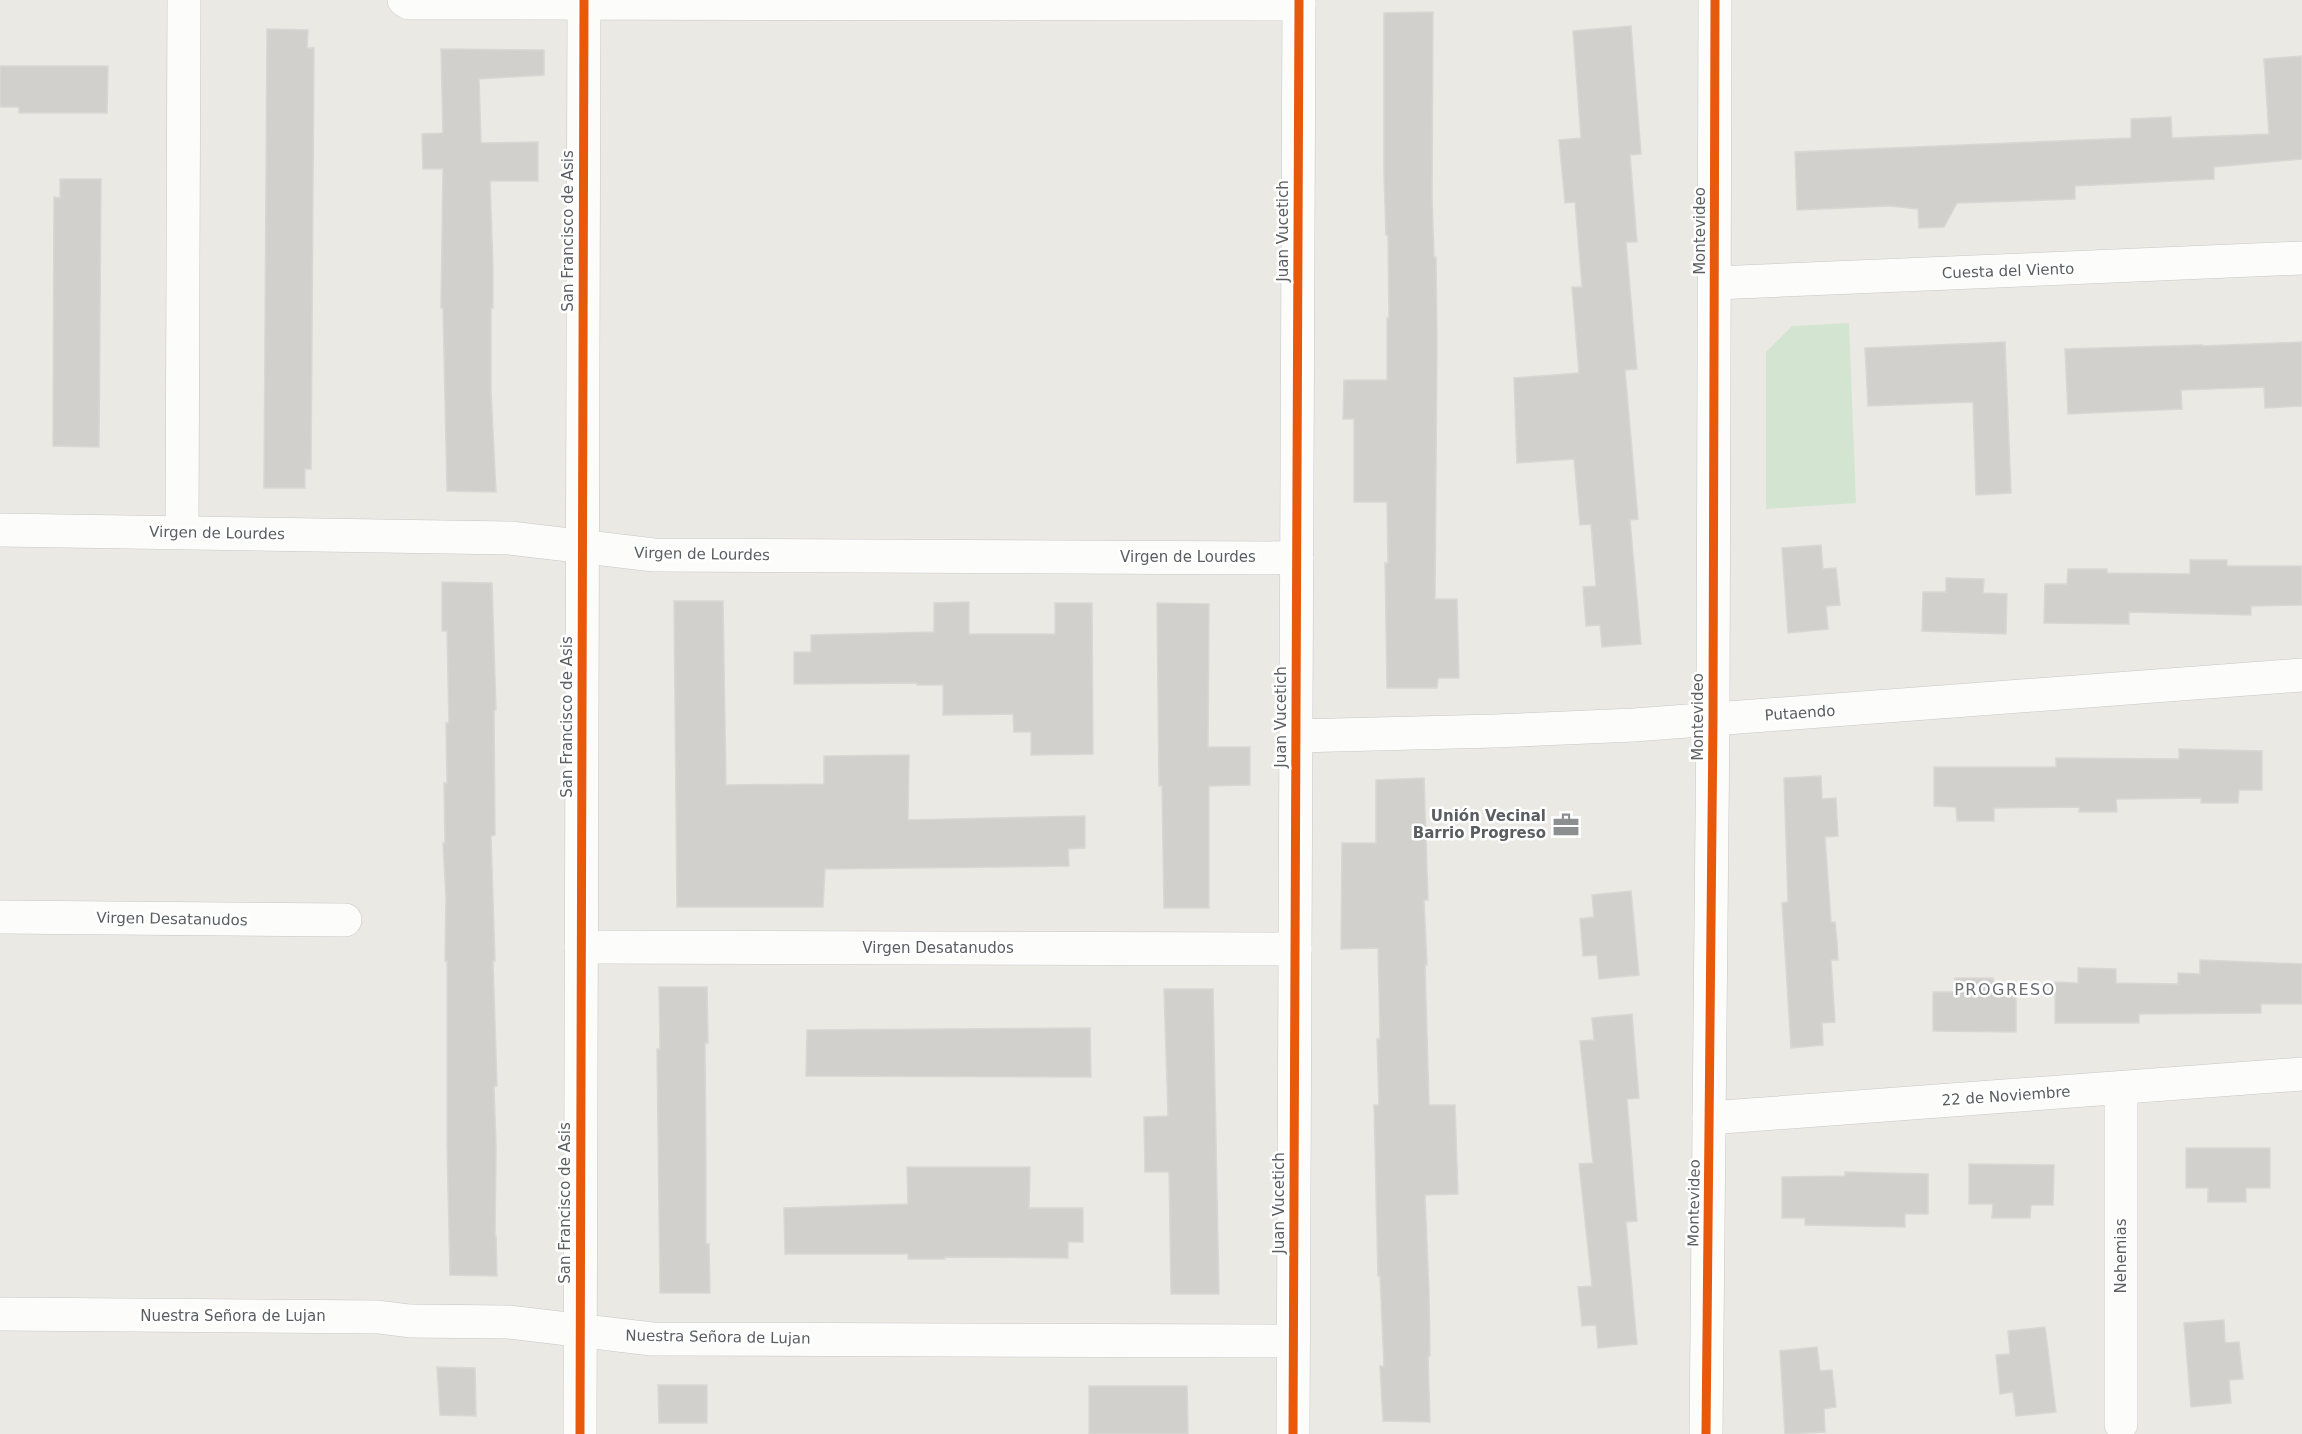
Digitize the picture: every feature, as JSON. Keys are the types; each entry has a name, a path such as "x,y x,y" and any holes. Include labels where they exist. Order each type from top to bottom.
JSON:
{"street":[{"path":"182,532 184,0"},
{"path":"404,0 409,3 1299,2"},
{"name":"Montevideo","path":"1706,1434 1713,719 1715,0"},
{"name":"San Francisco de Asis","path":"580,1434 584,2"},
{"name":"Juan Vucetich","path":"1293,1434 1299,2"},
{"name":"Cuesta del Viento","path":"1715,283 2302,258"},
{"name":"Virgen de Lourdes","path":"0,530 510,538 654,555 1297,558"},
{"name":"Putaendo","path":"1296,736 1495,731 1713,719 2302,675"},
{"name":"Virgen Desatanudos","path":"0,917 345,921"},
{"name":"Virgen Desatanudos","path":"581,947 1295,949"},
{"name":"22 de Noviembre","path":"1709,1118 2302,1074"},
{"name":"Nehemias","path":"2121,1088 2121,1424"},
{"name":"Nuestra Señora de Lujan","path":"0,1314 378,1317 410,1321 508,1322 652,1339 1293,1341"}],"green space":[{"path":"1849,323 1856,503 1766,509 1766,352 1792,326"}],"building":[{"path":"1433,12 1432,196 1434,257 1436,257 1437,342 1435,599 1457,599 1459,678 1438,678 1437,688 1387,688 1385,563 1388,563 1387,502 1354,502 1354,419 1343,419 1344,380 1387,380 1387,318 1389,318 1388,235 1386,235 1384,174 1384,13"},
{"path":"1631,26 1641,154 1630,155 1637,242 1626,242 1637,369 1625,370 1638,519 1630,520 1641,644 1602,647 1600,625 1586,626 1583,587 1596,586 1591,524 1580,525 1574,459 1517,463 1514,378 1579,373 1572,287 1582,287 1575,202 1565,203 1559,140 1581,138 1573,31"},
{"path":"267,29 308,30 307,48 314,48 311,469 305,469 305,488 264,488"},
{"path":"441,49 544,50 544,75 479,79 481,143 538,142 538,181 490,181 493,268 491,391 496,492 447,491 443,308 441,308 443,169 423,169 422,134 443,133"},
{"path":"2302,56 2302,159 2214,167 2214,179 2075,186 2075,199 1957,203 1944,227 1919,228 1918,209 1890,206 1797,210 1795,152 2131,138 2131,119 2171,117 2172,138 2269,134 2264,59"},
{"path":"0,66 108,66 107,113 19,113 19,107 0,107"},
{"path":"60,179 101,179 99,447 53,446 54,197 60,198"},
{"path":"2005,342 2011,493 1976,495 1973,402 1868,406 1865,348"},
{"path":"2302,342 2302,406 2265,408 2264,387 2181,390 2182,409 2068,414 2065,349"},
{"path":"1821,545 1823,569 1836,568 1840,605 1826,606 1828,629 1788,633 1782,548"},
{"path":"2190,560 2227,560 2227,566 2302,566 2302,605 2251,606 2251,615 2129,612 2129,624 2044,623 2045,584 2067,584 2068,569 2107,569 2107,573 2190,574"},
{"path":"1946,578 1984,579 1983,593 2007,594 2006,634 1922,631 1923,592 1946,592"},
{"path":"442,582 492,583 496,710 494,710 495,835 491,836 497,1086 494,1086 497,1276 450,1275 446,898 443,843 445,843 444,783 447,783 446,723 449,723 447,631 442,631"},
{"path":"674,601 723,601 726,785 824,784 824,756 909,755 908,820 1085,816 1085,848 1068,849 1069,866 825,869 823,907 677,907"},
{"path":"969,602 969,634 1055,634 1055,603 1092,603 1093,754 1031,755 1031,732 1014,732 1013,714 943,715 943,685 917,685 917,683 794,684 794,652 811,652 811,635 934,632 934,603"},
{"path":"1157,603 1209,604 1208,747 1250,747 1250,785 1209,786 1209,908 1164,908 1162,786 1159,786"},
{"path":"2179,749 2262,751 2262,790 2239,790 2238,803 2201,803 2201,798 2116,799 2117,812 2079,812 2079,807 1994,808 1994,821 1957,821 1956,807 1934,806 1934,767 2056,767 2056,758 2179,759"},
{"path":"1821,776 1822,799 1836,798 1838,836 1825,837 1831,922 1835,922 1837,941 1838,960 1831,960 1835,1022 1822,1023 1823,1045 1791,1048 1782,903 1788,902 1784,778"},
{"path":"1424,778 1428,900 1424,900 1429,1105 1455,1105 1458,1194 1425,1195 1429,1292 1430,1422 1383,1421 1380,1366 1384,1366 1380,1276 1378,1276 1374,1105 1379,1105 1378,948 1341,949 1342,843 1376,843 1376,780"},
{"path":"1631,891 1639,975 1599,979 1597,955 1583,956 1580,919 1594,917 1592,895"},
{"path":"2200,960 2302,964 2302,1004 2261,1004 2261,1013 2139,1014 2139,1023 2055,1023 2055,982 2078,983 2078,968 2116,969 2116,983 2178,984 2178,973 2200,974"},
{"path":"1955,978 1993,978 1994,993 2016,992 2016,1032 1933,1031 1933,992 1955,992"},
{"path":"659,987 707,987 706,1244 709,1244 710,1293 660,1293 657,1049 660,1049"},
{"path":"1164,989 1213,989 1219,1294 1171,1294 1169,1172 1145,1172 1144,1117 1168,1116"},
{"path":"1632,1014 1639,1098 1627,1099 1637,1221 1626,1222 1637,1344 1598,1348 1596,1325 1582,1326 1578,1287 1592,1286 1579,1164 1593,1163 1580,1041 1594,1040 1592,1018"},
{"path":"1090,1028 1091,1077 806,1076 807,1030"},
{"path":"2186,1148 2270,1148 2270,1188 2246,1188 2246,1202 2208,1202 2208,1188 2186,1188"},
{"path":"1969,1164 2054,1165 2053,1205 2031,1205 2030,1218 1992,1218 1993,1204 1969,1204"},
{"path":"907,1167 1030,1167 1029,1208 1083,1208 1083,1242 1068,1242 1068,1258 908,1259 908,1254 785,1254 784,1208 908,1204"},
{"path":"1845,1172 1928,1174 1928,1214 1905,1214 1905,1227 1805,1225 1805,1218 1782,1218 1782,1177 1845,1176"},
{"path":"2224,1320 2225,1343 2239,1342 2243,1379 2229,1380 2231,1403 2191,1407 2184,1323"},
{"path":"2045,1327 2056,1412 2016,1416 2013,1392 2000,1394 1996,1355 2010,1354 2008,1331"},
{"path":"1817,1347 1820,1371 1832,1370 1836,1407 1824,1409 1825,1432 1785,1434 1780,1351"},
{"path":"437,1367 475,1368 476,1416 440,1415"},
{"path":"658,1385 707,1385 707,1423 659,1423"},
{"path":"1089,1386 1187,1386 1188,1434 1089,1434"}],"cycle path":[{"path":"580,1434 584,0"},
{"path":"1293,1434 1299,0"},
{"path":"1706,1434 1713,719 1715,0"}],"place":[{"name":"Unión Vecinal Barrio Progreso","path":"1566,825"}],"district":[{"name":"PROGRESO","path":"2005,989"}]}
